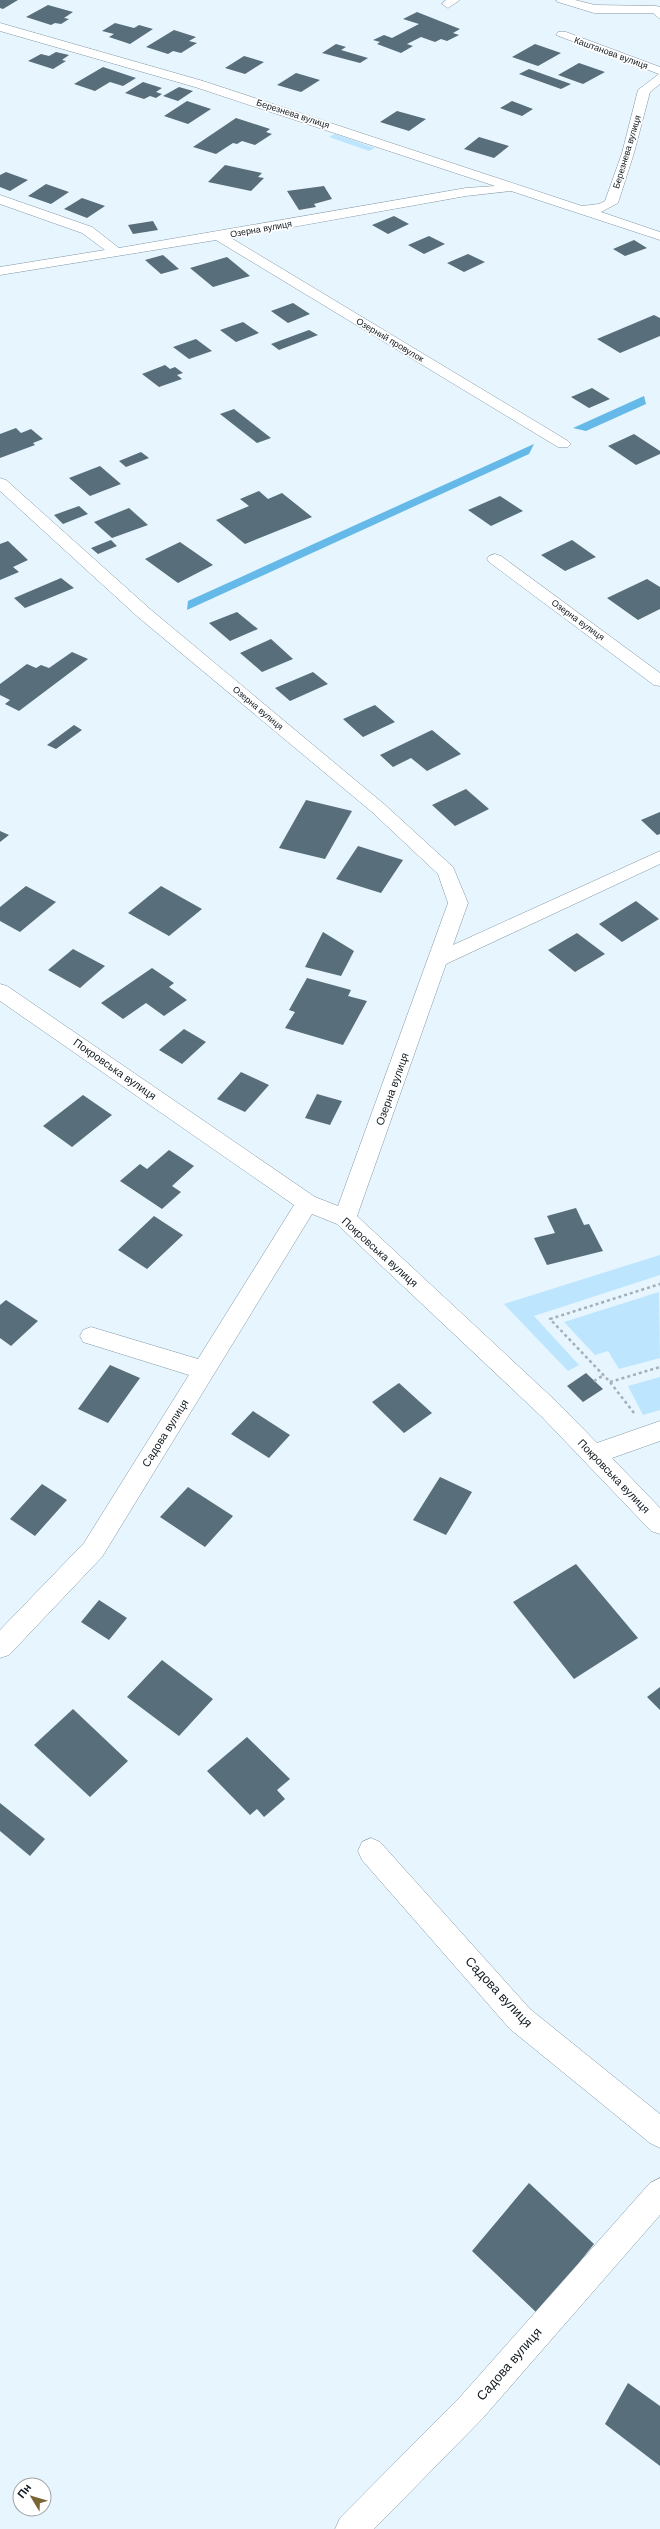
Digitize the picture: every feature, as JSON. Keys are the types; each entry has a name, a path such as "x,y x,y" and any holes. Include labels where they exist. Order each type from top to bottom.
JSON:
{"street":[{"path":"562,0 594,9 659,11"},
{"name":"Березнева вулиця","path":"0,27 199,84 660,236"},
{"name":"Каштанова вулиця","path":"562,35 660,71"},
{"name":"Березнева вулиця","path":"582,210 602,208 611,203 628,153 644,90 660,78"},
{"name":"Озерна вулиця","path":"0,271 218,236 466,192 495,189 522,190"},
{"path":"0,199 87,230 117,253"},
{"name":"Озерний провулок","path":"218,236 563,444"},
{"name":"Озерна вулиця","path":"0,483 144,613 378,808 446,871 458,903 345,1218"},
{"name":"Озерна вулиця","path":"495,559 660,681"},
{"path":"438,959 657,862"},
{"name":"Покровська вулиця","path":"0,991 307,1203 345,1218 550,1410 660,1524"},
{"name":"Садова вулиця","path":"0,1647 93,1550 307,1203"},
{"path":"91,1336 203,1370"},
{"path":"593,1455 655,1433"},
{"name":"Садова вулиця","path":"371,1851 520,2019 660,2133"},
{"name":"Садова вулиця","path":"351,2529 472,2406 660,2194"}],"path":[{"path":"655,1433 604,1375 550,1319 660,1284"},
{"path":"610,1382 660,1367"},
{"path":"594,1381 604,1375"}],"shaded area":[{"path":"335,134 375,148 369,151 329,137"},
{"path":"660,1255 660,1275 534,1316 579,1365 568,1371 504,1304"},
{"path":"659,1292 660,1358 619,1369 608,1351 595,1355 564,1322"},
{"path":"660,1377 660,1410 643,1415 628,1386"}],"water":[{"path":"644,396 646,404 586,431 573,428"},
{"path":"534,444 529,454 187,610 188,601"}],"building":[{"path":"0,0 18,0 3,9 0,8"},
{"path":"48,5 73,12 64,18 69,19 61,24 55,23 51,25 26,17"},
{"path":"417,12 460,29 453,33 459,35 447,41 441,39 435,42 421,37 407,44 413,46 401,53 377,44 380,42 373,40 384,35 392,38 419,24 403,19"},
{"path":"115,23 134,28 139,25 153,29 130,44 109,37 114,34 102,31"},
{"path":"174,30 196,37 189,41 197,43 181,53 173,51 168,54 146,47"},
{"path":"336,44 346,47 341,50 368,58 360,63 322,53"},
{"path":"535,44 561,53 538,66 512,57"},
{"path":"56,52 69,55 62,60 66,61 53,69 28,61 41,54 49,56"},
{"path":"244,56 264,62 245,74 225,68"},
{"path":"579,63 605,72 583,84 558,75"},
{"path":"103,67 136,78 123,86 110,82 95,91 74,84"},
{"path":"529,69 571,84 561,89 519,74"},
{"path":"296,73 320,80 301,92 277,85"},
{"path":"143,82 162,88 156,92 162,94 156,98 150,96 144,99 125,93"},
{"path":"179,87 193,91 178,101 163,96"},
{"path":"187,101 211,109 188,124 164,116"},
{"path":"512,101 533,109 522,116 500,108"},
{"path":"397,111 426,119 409,131 380,122"},
{"path":"236,118 270,129 266,132 272,134 255,145 242,141 237,144 233,143 216,154 193,147"},
{"path":"479,137 509,146 494,158 464,149"},
{"path":"225,165 262,173 258,177 264,178 251,191 208,182"},
{"path":"6,172 28,180 10,191 0,187 0,175"},
{"path":"46,184 69,192 51,204 28,196"},
{"path":"324,186 332,199 314,204 316,207 299,210 287,191"},
{"path":"82,198 105,206 87,218 64,209"},
{"path":"394,216 409,224 388,234 372,225"},
{"path":"153,221 158,230 133,234 128,225"},
{"path":"429,236 445,244 424,254 408,245"},
{"path":"634,240 647,248 625,256 613,249"},
{"path":"468,254 485,262 464,272 447,263"},
{"path":"163,255 179,269 161,274 145,260"},
{"path":"227,257 250,276 213,287 190,268"},
{"path":"293,303 310,314 288,323 271,311"},
{"path":"654,315 660,318 660,336 620,353 597,339"},
{"path":"243,322 259,333 236,342 220,330"},
{"path":"309,330 318,335 279,350 271,344"},
{"path":"196,339 212,351 189,359 173,347"},
{"path":"165,365 170,369 175,367 183,373 177,375 182,379 159,387 142,374"},
{"path":"592,388 610,399 589,408 571,397"},
{"path":"234,409 271,438 257,443 220,414"},
{"path":"16,428 21,433 31,429 43,439 33,443 35,445 0,458 0,434"},
{"path":"634,434 660,451 660,454 636,465 608,446"},
{"path":"141,452 149,458 126,467 119,461"},
{"path":"100,466 121,484 90,496 69,478"},
{"path":"259,491 268,499 282,493 312,517 245,544 216,520 249,506 240,499"},
{"path":"500,496 523,511 491,526 468,510"},
{"path":"79,506 88,514 63,524 54,515"},
{"path":"129,508 148,525 112,538 94,522"},
{"path":"111,540 117,546 98,554 91,548"},
{"path":"572,540 596,557 565,571 541,555"},
{"path":"8,541 28,560 13,567 19,572 0,580 0,544"},
{"path":"180,542 213,565 178,583 145,559"},
{"path":"61,578 74,588 25,608 14,598"},
{"path":"647,579 660,587 660,609 638,620 607,598"},
{"path":"237,612 258,629 230,641 209,623"},
{"path":"271,639 293,659 262,672 240,653"},
{"path":"72,652 88,659 19,711 5,704 10,700 0,695 0,684 27,664 36,668 41,665 49,668"},
{"path":"313,672 328,684 290,701 275,688"},
{"path":"375,705 395,722 363,737 343,719"},
{"path":"74,725 82,730 56,749 47,745"},
{"path":"432,730 461,754 427,771 411,758 393,767 380,755"},
{"path":"466,789 489,809 455,826 432,805"},
{"path":"306,800 352,811 325,859 279,848"},
{"path":"660,812 660,834 657,835 641,820"},
{"path":"0,831 9,835 0,842"},
{"path":"358,846 403,860 381,893 336,879"},
{"path":"26,886 56,902 20,932 0,921 0,907"},
{"path":"161,886 202,909 169,936 128,913"},
{"path":"636,901 659,919 622,942 599,924"},
{"path":"323,932 354,951 341,976 305,967"},
{"path":"577,933 605,954 575,972 548,950"},
{"path":"73,949 105,966 80,988 48,970"},
{"path":"152,968 174,983 169,987 187,1000 164,1016 146,1003 123,1019 101,1003"},
{"path":"307,978 351,990 348,996 367,1001 343,1045 285,1028 295,1012 289,1010"},
{"path":"184,1029 206,1042 182,1064 159,1050"},
{"path":"241,1072 269,1085 245,1112 217,1099"},
{"path":"317,1094 342,1101 330,1125 305,1118"},
{"path":"83,1095 112,1115 72,1147 43,1126"},
{"path":"169,1150 194,1166 172,1186 181,1192 162,1209 120,1181 140,1164 147,1169"},
{"path":"576,1208 584,1225 589,1224 603,1251 547,1265 534,1238 555,1233 547,1216"},
{"path":"154,1216 183,1235 147,1269 118,1250"},
{"path":"6,1300 38,1321 11,1346 0,1338 0,1305"},
{"path":"110,1365 140,1378 108,1423 78,1409"},
{"path":"586,1373 603,1389 583,1402 567,1386"},
{"path":"399,1383 432,1413 404,1433 372,1402"},
{"path":"253,1411 290,1435 269,1458 231,1434"},
{"path":"440,1477 472,1492 446,1535 413,1520"},
{"path":"42,1484 67,1500 35,1536 10,1519"},
{"path":"188,1487 233,1516 205,1547 160,1517"},
{"path":"576,1564 638,1638 574,1679 513,1602"},
{"path":"99,1600 127,1618 109,1640 81,1622"},
{"path":"162,1660 213,1699 179,1736 127,1697"},
{"path":"660,1687 660,1710 647,1697"},
{"path":"73,1709 128,1761 90,1797 34,1745"},
{"path":"247,1737 290,1779 277,1790 285,1799 264,1817 257,1809 250,1815 207,1771"},
{"path":"0,1803 45,1839 30,1856 0,1831"},
{"path":"529,2183 594,2244 538,2314 472,2251"},
{"path":"628,2383 660,2406 660,2466 605,2424"}]}
